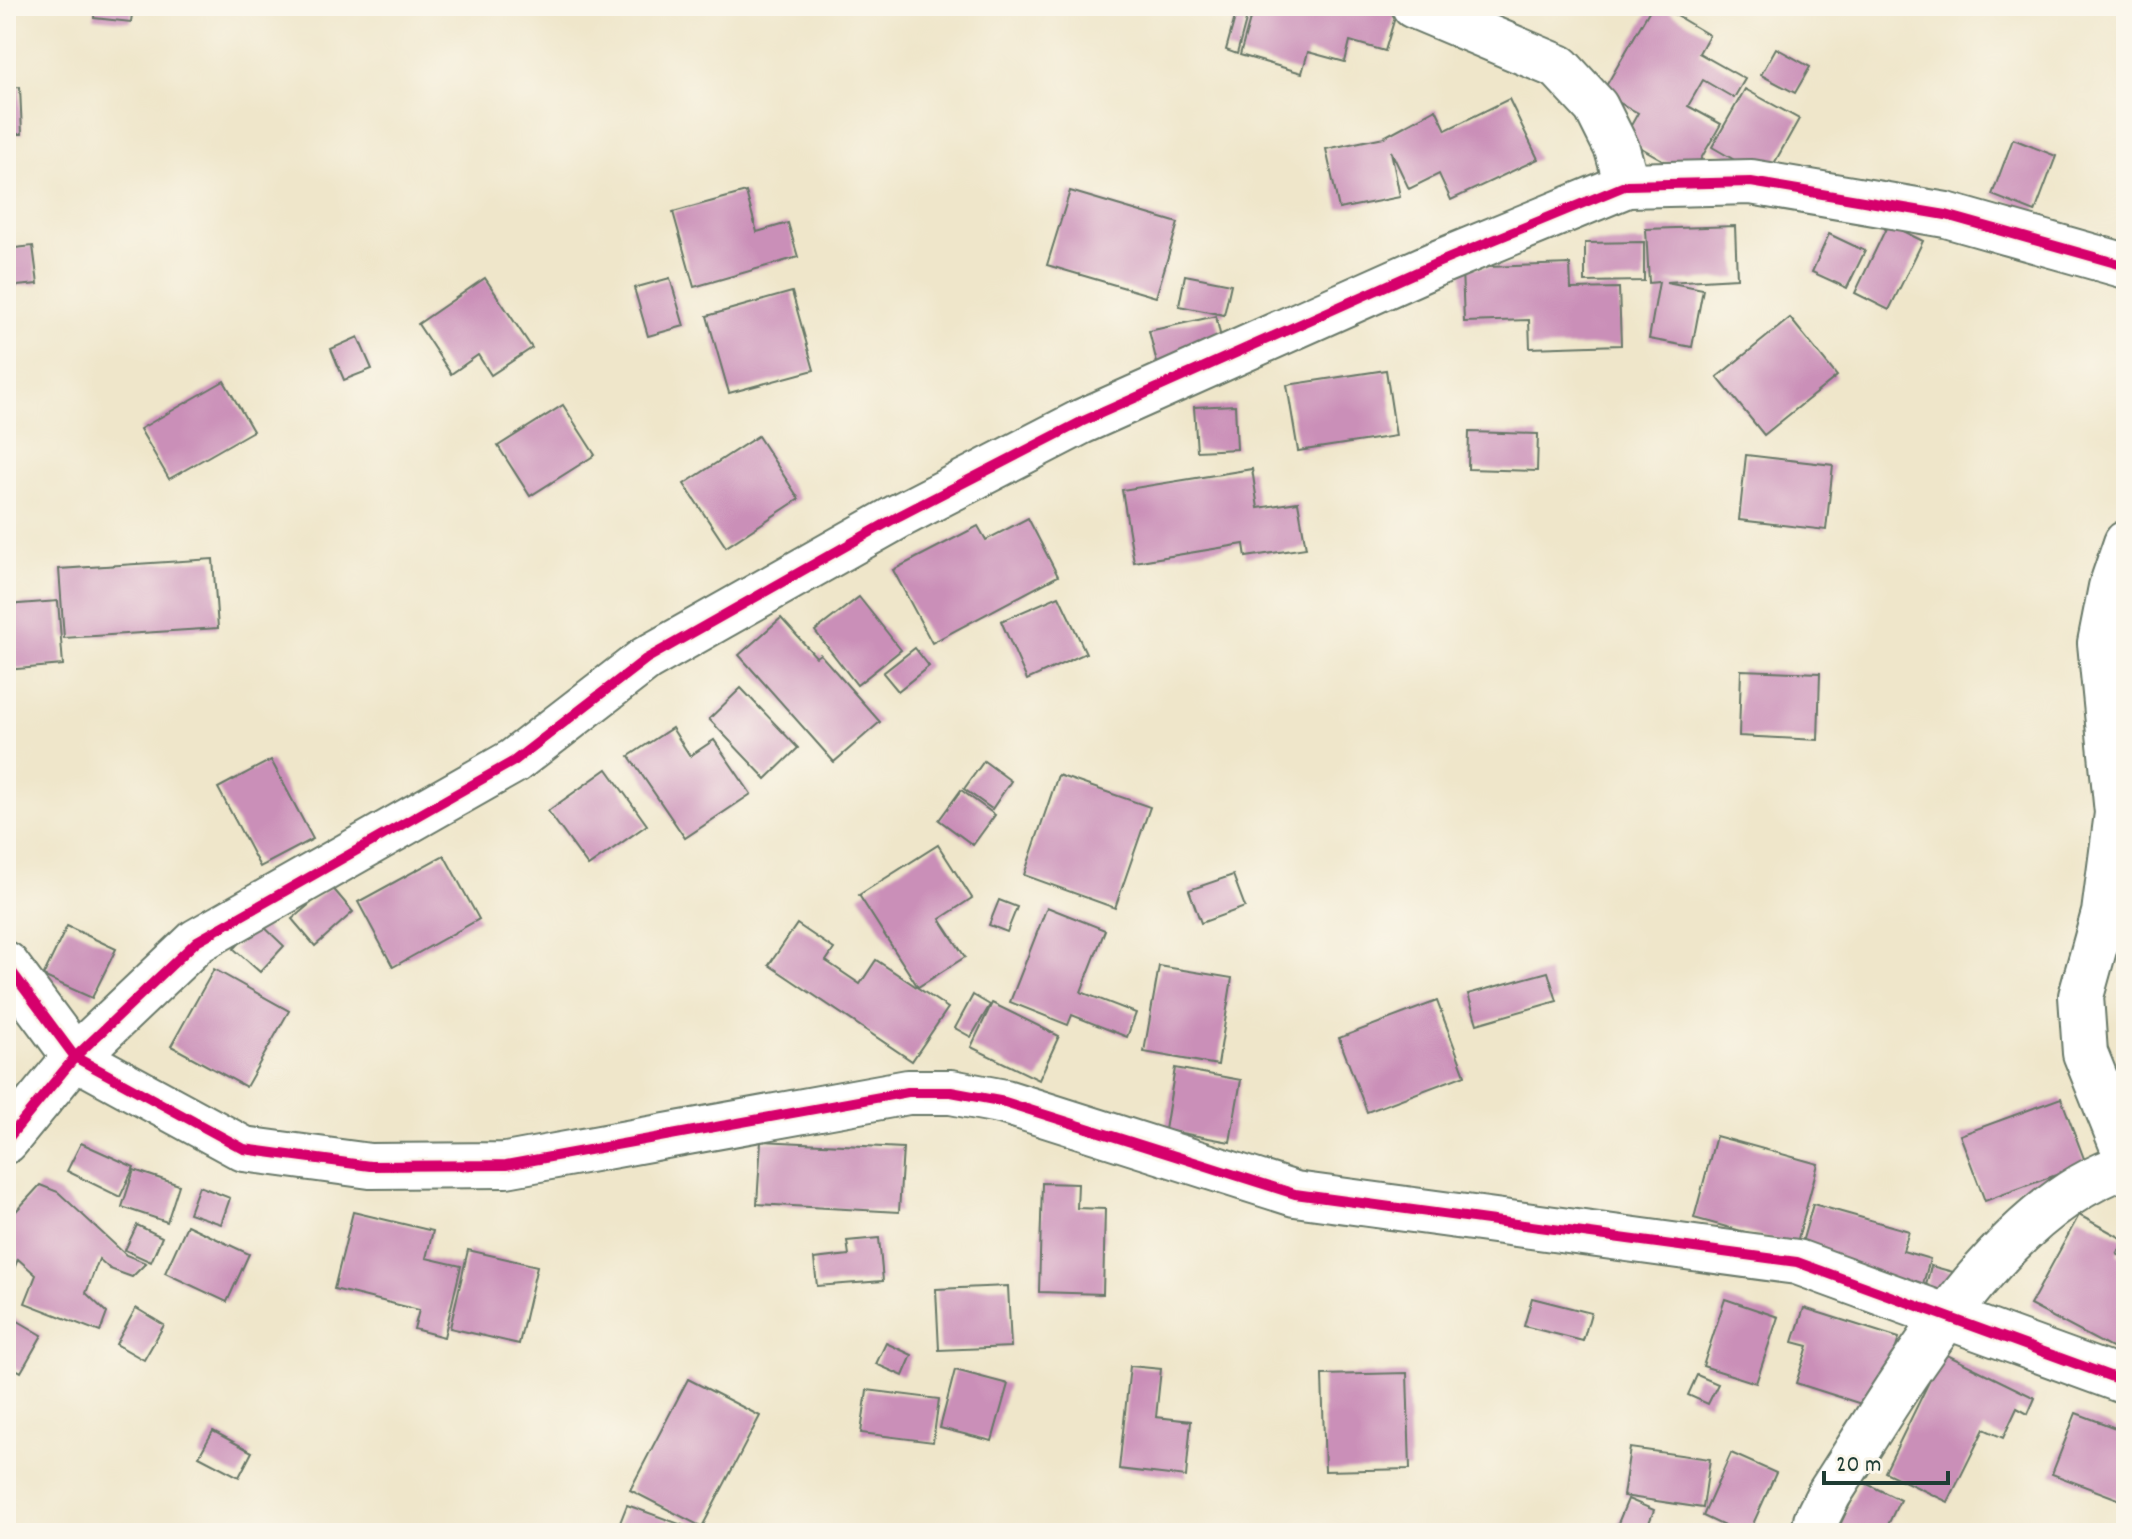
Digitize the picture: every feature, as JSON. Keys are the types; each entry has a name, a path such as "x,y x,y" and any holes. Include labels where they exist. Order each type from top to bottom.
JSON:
{"street":[{"path":"1414,6 1559,67 1596,107 1617,149 1627,185"},
{"path":"6,1141 75,1057 197,941 514,761 646,659 899,516 1081,422 1435,264 1627,185 1751,182 1946,215 2126,266"},
{"path":"2126,543 2111,587 2100,643 2117,813 2104,913 2081,996 2085,1053 2126,1155"},
{"path":"6,964 75,1057 244,1149 370,1166 506,1165 908,1092 951,1092 1005,1102 1295,1194 1797,1262 2126,1382"},
{"path":"1815,1533 1816,1520 1829,1494 1947,1317 2030,1221 2094,1176 2126,1166"}],"building":[{"path":"95,6 133,6 131,22 94,18"},
{"path":"1236,6 1398,7 1385,51 1350,41 1345,62 1308,52 1302,73 1240,55 1252,12"},
{"path":"1652,6 1660,6 1709,35 1699,53 1745,79 1734,98 1703,80 1688,106 1721,124 1691,176 1624,138 1638,113 1602,93"},
{"path":"1237,10 1248,13 1237,54 1226,50"},
{"path":"1776,48 1810,67 1795,93 1761,75"},
{"path":"20,87 22,134 6,134 6,88"},
{"path":"1745,89 1799,119 1766,178 1712,147"},
{"path":"1509,99 1538,159 1451,200 1439,174 1409,189 1391,151 1400,197 1339,209 1326,149 1384,137 1436,109 1446,130"},
{"path":"2013,139 2056,156 2035,212 1992,195"},
{"path":"1070,191 1178,223 1156,297 1047,265"},
{"path":"746,192 757,232 788,223 798,257 694,287 673,212"},
{"path":"1888,224 1923,241 1889,310 1855,293"},
{"path":"1735,226 1737,278 1666,282 1703,289 1692,347 1649,339 1659,282 1649,283 1646,229"},
{"path":"1829,234 1865,251 1847,288 1812,272"},
{"path":"1644,242 1644,281 1585,282 1585,243"},
{"path":"33,246 38,284 6,287 6,249"},
{"path":"1570,264 1571,289 1619,288 1621,345 1530,348 1529,320 1464,322 1462,268"},
{"path":"1185,275 1231,284 1224,315 1179,306"},
{"path":"485,278 532,348 491,375 478,355 451,374 418,324"},
{"path":"670,278 684,326 648,336 634,288"},
{"path":"792,292 814,370 729,393 707,316"},
{"path":"1216,316 1224,352 1158,367 1149,331"},
{"path":"1790,318 1837,376 1764,435 1717,377"},
{"path":"358,337 372,369 344,380 331,349"},
{"path":"1386,370 1396,436 1298,451 1287,385"},
{"path":"224,381 253,431 169,479 140,429"},
{"path":"563,405 595,455 530,496 498,446"},
{"path":"1235,405 1237,449 1197,451 1194,407"},
{"path":"1469,432 1538,434 1537,471 1468,469"},
{"path":"758,436 799,499 726,547 684,484"},
{"path":"1746,455 1833,465 1826,530 1739,520"},
{"path":"1252,469 1258,508 1298,502 1306,548 1246,557 1244,544 1134,562 1122,490"},
{"path":"1028,518 1058,576 932,643 893,570 978,526 986,540"},
{"path":"213,559 218,628 64,638 59,569"},
{"path":"1059,596 1086,653 1027,680 1001,621"},
{"path":"859,597 901,650 857,685 815,631"},
{"path":"58,601 63,665 6,670 6,605"},
{"path":"781,618 816,657 820,654 880,722 834,762 739,655"},
{"path":"915,648 929,666 898,691 883,673"},
{"path":"1741,670 1820,673 1818,740 1739,736"},
{"path":"741,688 798,748 766,779 709,719"},
{"path":"672,728 690,756 714,740 751,794 685,838 629,756"},
{"path":"271,760 313,839 260,867 218,788"},
{"path":"984,761 1011,781 992,809 964,789"},
{"path":"607,769 647,825 588,866 548,811"},
{"path":"1058,775 1150,807 1115,908 1024,875"},
{"path":"961,790 995,815 973,845 939,820"},
{"path":"938,845 972,898 940,919 965,957 918,987 859,895"},
{"path":"444,855 479,919 393,967 358,902"},
{"path":"1233,875 1245,907 1201,923 1189,890"},
{"path":"331,886 353,912 315,946 292,919"},
{"path":"999,900 1017,907 1007,932 989,925"},
{"path":"1047,907 1105,930 1081,992 1136,1013 1127,1037 1072,1015 1068,1025 1010,1002"},
{"path":"259,922 284,946 260,972 234,949"},
{"path":"797,924 834,949 826,961 860,984 876,960 948,1008 912,1061 769,965"},
{"path":"67,926 116,949 92,998 43,976"},
{"path":"1159,966 1232,978 1218,1065 1144,1052"},
{"path":"214,969 289,1011 246,1087 171,1046"},
{"path":"1548,972 1557,1001 1477,1024 1468,994"},
{"path":"973,995 990,1005 971,1037 955,1028"},
{"path":"1437,1001 1465,1075 1367,1112 1339,1038"},
{"path":"992,1003 1059,1036 1039,1080 971,1047"},
{"path":"1175,1068 1241,1080 1230,1142 1165,1130"},
{"path":"2061,1098 2086,1164 1985,1201 1960,1135"},
{"path":"1716,1136 1818,1164 1796,1246 1694,1218"},
{"path":"761,1141 903,1148 899,1212 757,1204"},
{"path":"81,1143 134,1167 120,1197 67,1171"},
{"path":"134,1170 179,1185 167,1222 122,1207"},
{"path":"1042,1183 1078,1184 1077,1208 1105,1209 1103,1294 1039,1292"},
{"path":"40,1185 58,1192 126,1255 146,1263 132,1277 110,1269 99,1259 86,1293 107,1313 100,1332 25,1303 36,1275 18,1259 6,1289 6,1222"},
{"path":"199,1186 230,1198 221,1224 189,1213"},
{"path":"1813,1204 1909,1231 1903,1251 1930,1259 1922,1288 1799,1253"},
{"path":"353,1212 433,1231 426,1258 461,1266 444,1337 414,1329 419,1310 334,1289"},
{"path":"2079,1215 2125,1240 2117,1254 2126,1259 2126,1330 2115,1350 2030,1305"},
{"path":"137,1225 162,1237 151,1262 125,1250"},
{"path":"187,1225 249,1254 227,1302 165,1273"},
{"path":"879,1238 883,1281 817,1286 814,1259 849,1255 847,1241"},
{"path":"468,1250 537,1266 519,1344 450,1328"},
{"path":"1931,1266 1953,1272 1946,1294 1925,1289"},
{"path":"1008,1286 1011,1347 939,1350 936,1289"},
{"path":"1532,1298 1591,1313 1583,1341 1524,1326"},
{"path":"1725,1299 1778,1317 1756,1383 1703,1366"},
{"path":"136,1308 164,1325 144,1360 116,1344"},
{"path":"1804,1308 1899,1338 1877,1409 1796,1383 1808,1346 1793,1342"},
{"path":"6,1314 42,1335 21,1372 6,1364"},
{"path":"886,1343 912,1355 903,1376 876,1364"},
{"path":"1943,1353 2035,1398 2028,1414 2017,1408 2003,1438 1984,1429 1948,1502 1885,1472"},
{"path":"1130,1366 1161,1369 1156,1417 1191,1421 1186,1477 1119,1469"},
{"path":"955,1370 1008,1384 992,1441 940,1428"},
{"path":"1407,1373 1410,1469 1325,1471 1322,1375"},
{"path":"1697,1375 1718,1384 1708,1404 1688,1395"},
{"path":"688,1379 760,1416 702,1527 630,1490"},
{"path":"867,1390 939,1399 933,1442 861,1433"},
{"path":"2076,1413 2126,1432 2126,1502 2052,1474"},
{"path":"213,1431 252,1452 239,1477 199,1456"},
{"path":"1630,1448 1710,1459 1703,1508 1623,1496"},
{"path":"1731,1453 1776,1473 1749,1533 1739,1533 1703,1516"},
{"path":"1861,1481 1900,1500 1884,1533 1852,1533 1839,1527"},
{"path":"1628,1499 1654,1510 1645,1533 1614,1533"},
{"path":"627,1505 685,1526 682,1533 616,1533"},
{"path":"687,1526 707,1532 707,1533 685,1533"}],"cycle path":[{"path":"6,1141 75,1057 197,941 514,761 646,659 899,516 1081,422 1435,264 1627,185 1751,182 1946,215 2126,266"},
{"path":"6,964 75,1057 244,1149 370,1166 506,1165 908,1092 951,1092 1005,1102 1295,1194 1797,1262 2126,1382"}]}
